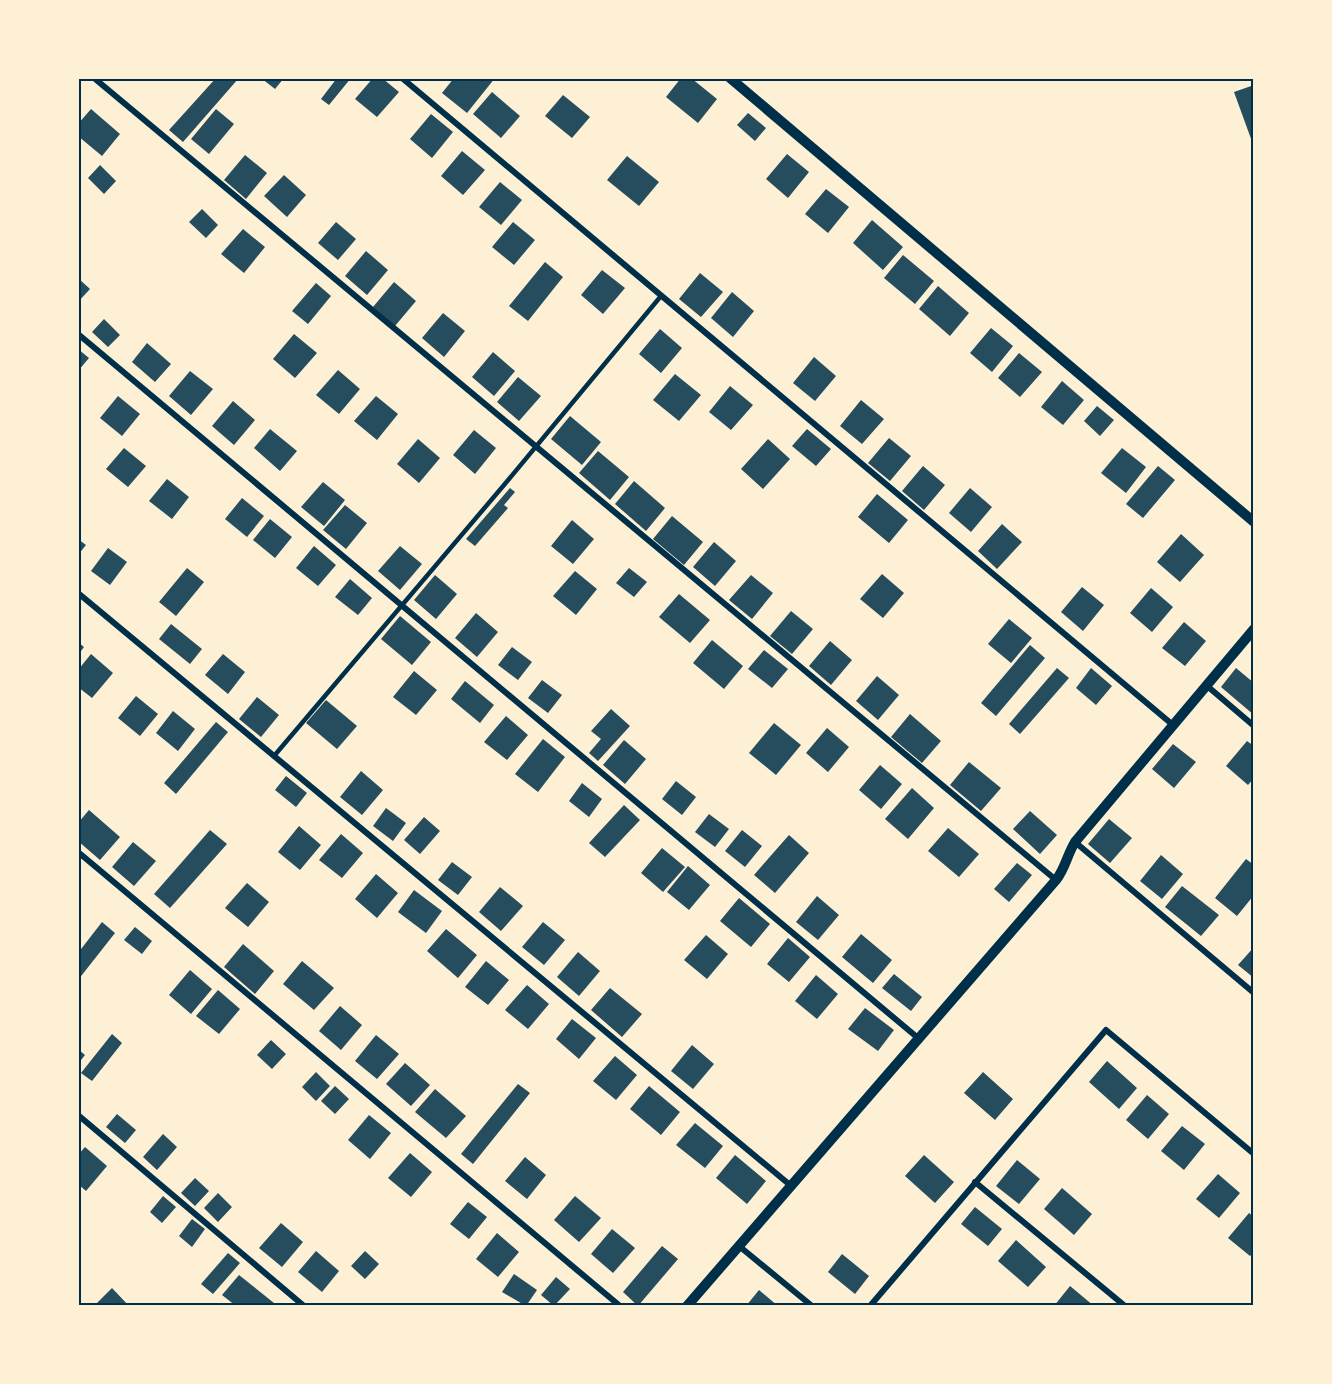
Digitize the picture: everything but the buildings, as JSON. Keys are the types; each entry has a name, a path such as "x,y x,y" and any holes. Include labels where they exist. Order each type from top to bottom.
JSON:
{"street":[{"path":"94,78 1056,880"},
{"path":"402,78 1173,724"},
{"path":"730,78 1254,522"},
{"path":"78,334 918,1038"},
{"path":"78,593 790,1185"},
{"path":"687,1306 1056,880 1075,842 1254,629"},
{"path":"1206,685 1254,726"},
{"path":"1075,842 1254,993"},
{"path":"78,852 621,1306"},
{"path":"870,1306 1106,1030 1254,1154"},
{"path":"78,1115 304,1306"},
{"path":"975,1182 1125,1306"},
{"path":"739,1246 812,1306"}],"lane":[{"path":"274,756 661,296"}]}
